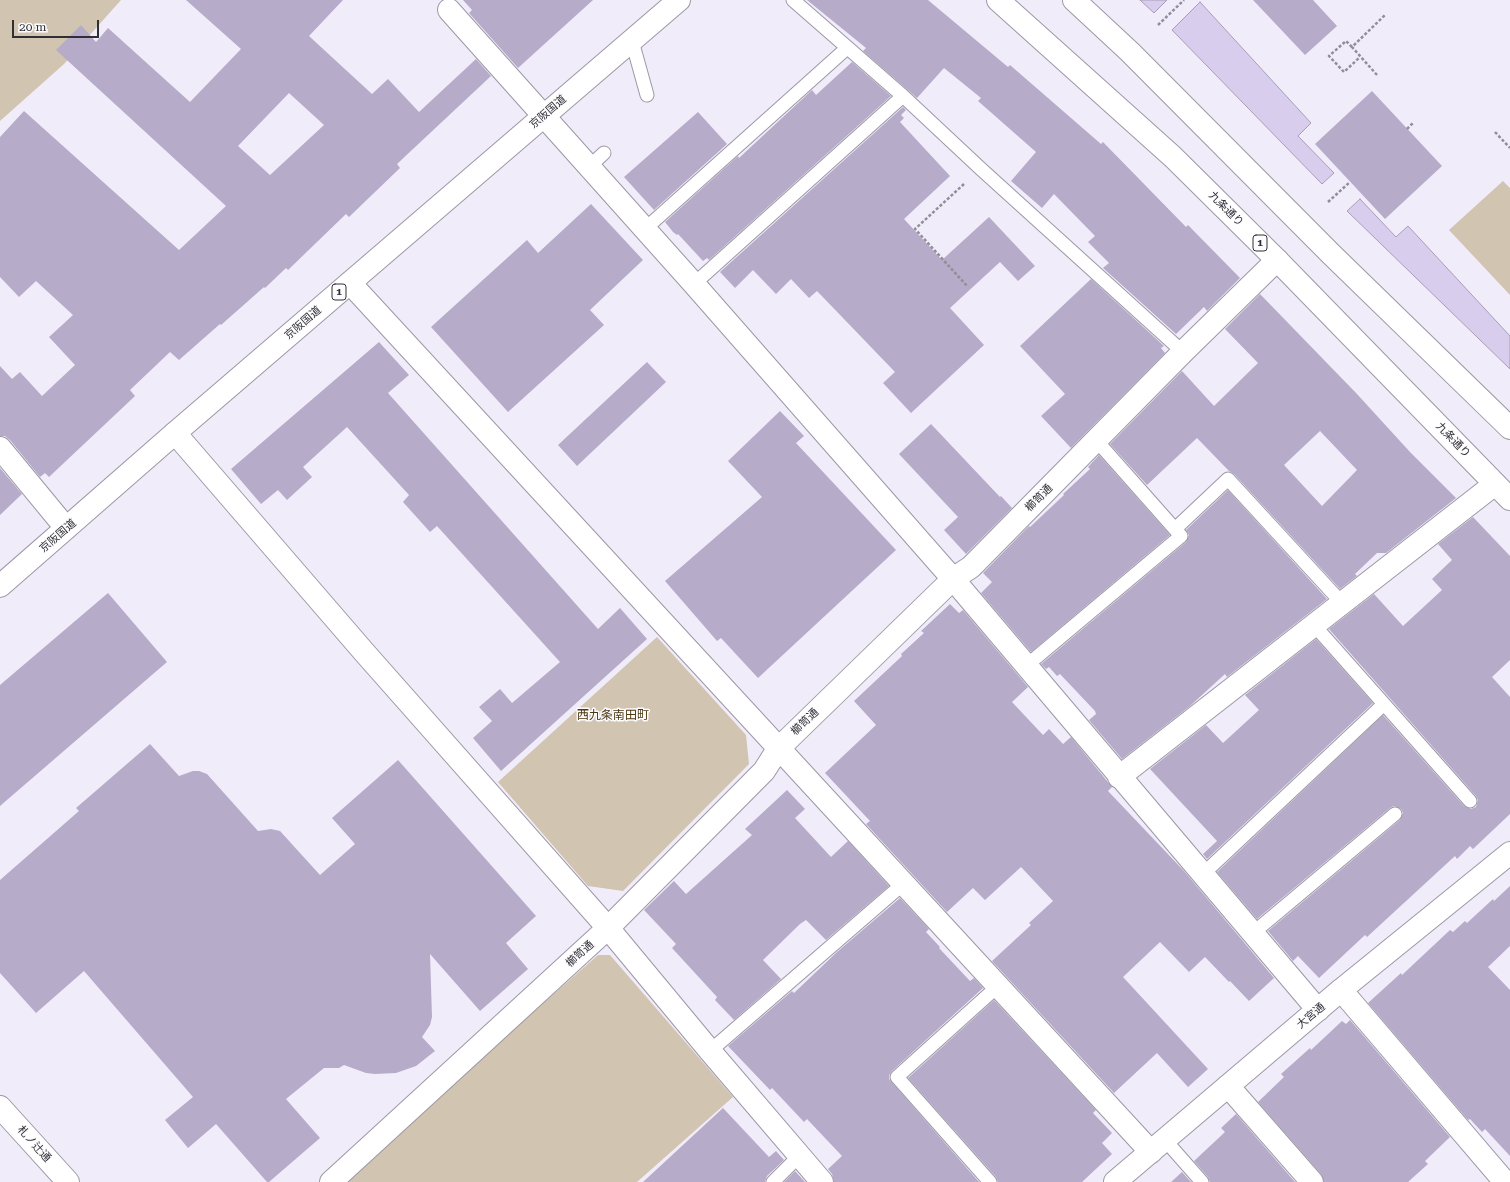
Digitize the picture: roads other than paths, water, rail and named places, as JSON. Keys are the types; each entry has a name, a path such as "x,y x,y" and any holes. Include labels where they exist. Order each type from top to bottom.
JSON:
{"main road":[{"name":"京阪国道","path":"0,586 174,433 679,0"},
{"name":"九条通り","path":"998,0 1173,157 1277,260 1510,499"},
{"path":"1074,0 1130,52 1331,254 1510,428"},
{"path":"449,10 544,116 597,160 645,230 953,579 1119,777 1318,1010"},
{"name":"櫛笥通","path":"331,1182 608,928 764,771 778,749 953,579 971,567 1183,352 1277,260"},
{"path":"350,283 998,986 1158,1146"},
{"path":"174,433 364,652 608,928 710,1051 822,1182"},
{"path":"0,448 66,528"},
{"path":"1119,777 1495,484"},
{"name":"大宮通","path":"1115,1182 1341,990 1510,853"},
{"path":"1341,990 1505,1182"},
{"path":"1228,1086 1312,1182"},
{"name":"札ノ辻通","path":"0,1107 68,1182"}],"lane":[{"path":"793,0 903,96 981,169 1183,352"},
{"path":"632,41 647,95"},
{"path":"645,230 847,48"},
{"path":"694,284 903,96"},
{"path":"1026,666 1181,536 1096,440"},
{"path":"1175,529 1228,479 1342,603"},
{"path":"1314,625 1470,801"},
{"path":"1203,874 1384,704"},
{"path":"1253,933 1395,814"},
{"path":"710,1051 903,884"},
{"path":"990,1182 897,1077 998,986"},
{"path":"1158,1146 1202,1182"},
{"path":"773,1182 800,1155"}],"district":[{"name":"西九条南田町","path":"613,715"}]}
